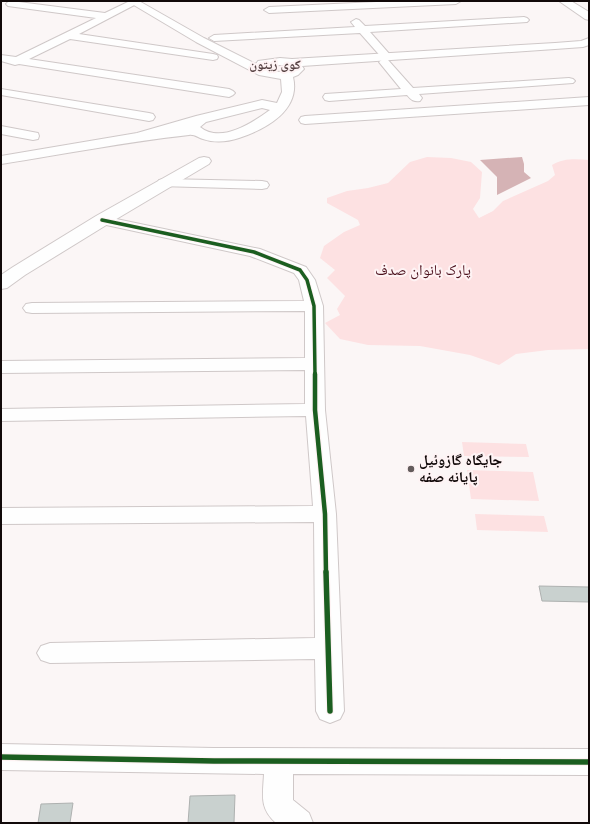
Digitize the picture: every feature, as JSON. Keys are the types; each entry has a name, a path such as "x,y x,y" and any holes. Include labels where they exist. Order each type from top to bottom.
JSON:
{"street":[{"path":"1,69 134,1 200,40 264,69"},
{"path":"146,1 248,56 264,69 272,82 269,96"},
{"path":"263,1 284,34"},
{"path":"269,10 342,4 456,1"},
{"path":"564,1 586,14"},
{"path":"586,14 583,6 589,3"},
{"path":"11,4 105,16"},
{"path":"342,4 427,112"},
{"path":"214,38 524,20"},
{"path":"67,36 213,57"},
{"path":"568,47 583,44 589,41"},
{"path":"264,69 279,61 292,68 385,59 568,47 589,48"},
{"path":"1,58 229,93"},
{"path":"1,284 19,271 102,220 212,155 281,108 288,98 292,68"},
{"path":"329,97 569,81"},
{"path":"1,92 149,117"},
{"path":"269,96 281,108"},
{"path":"1,160 199,128 269,96"},
{"path":"305,120 589,101"},
{"path":"199,128 213,137 224,137 246,132"},
{"path":"199,128 212,155"},
{"path":"1,130 33,136"},
{"path":"164,183 262,185"},
{"path":"102,220 254,252 300,270 307,280 314,306 315,410 324,514 330,711"},
{"path":"32,308 314,306"},
{"path":"1,367 315,364"},
{"path":"1,416 315,410"},
{"path":"1,516 324,514"},
{"path":"50,653 329,648"},
{"path":"1,757 279,762 589,762"},
{"path":"279,762 278,806 298,823"}],"green space":[{"name":"پارک بانوان صدف","path":"427,157 451,158 471,162 482,172 480,198 473,209 479,218 493,211 503,201 548,181 555,175 552,165 561,161 579,159 589,160 589,349 548,350 516,354 499,365 470,355 420,346 368,345 340,339 325,323 340,315 337,309 345,296 327,278 335,270 320,258 324,246 344,232 360,225 358,220 327,203 327,198 347,191 388,183 410,162"},
{"path":"462,442 526,444 529,457 464,456"},
{"path":"467,470 533,472 539,501 471,499"},
{"path":"475,514 544,516 548,532 477,530"}],"shaded area":[{"path":"522,157 524,172 531,178 497,195 497,177 480,160"}],"building":[{"path":"539,586 589,587 589,602 542,601"},
{"path":"235,795 234,823 188,823 190,796"},
{"path":"73,803 70,823 38,823 41,804"}],"cycle path":[{"path":"102,220 254,252 300,270 307,280 314,306 315,410 325,514 330,711"},
{"path":"1,757 214,761 589,762"}],"place":[{"name":"جایگاه گازوئیل پایانه صفه","path":"411,469"}],"district":[{"name":"کوی زیتون","path":"275,64"}]}
